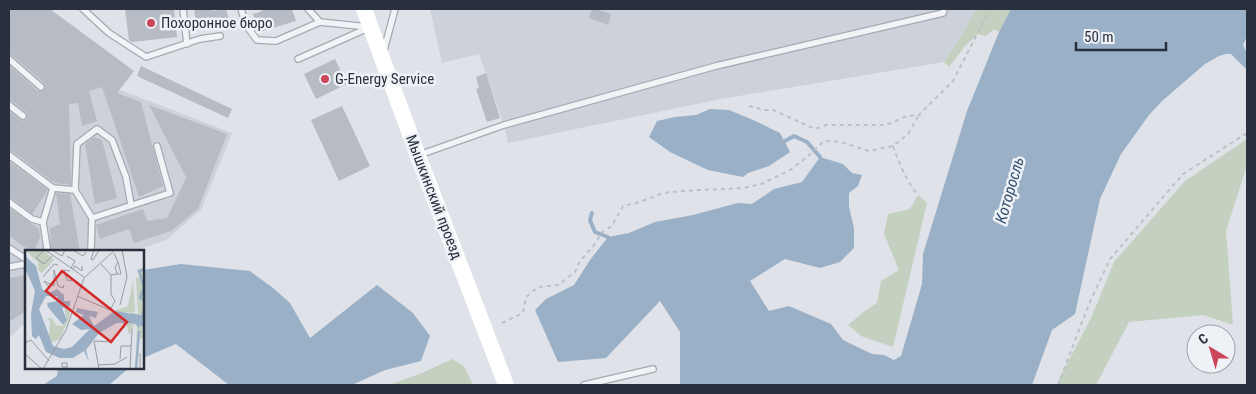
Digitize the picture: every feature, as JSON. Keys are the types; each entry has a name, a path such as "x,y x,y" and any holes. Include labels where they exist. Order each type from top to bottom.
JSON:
{"main road":[{"name":"Мышкинский проезд","path":"364,9 506,385"}],"lane":[{"path":"83,9 109,33 146,57 200,39 220,36"},
{"path":"184,9 187,44"},
{"path":"241,9 246,25 257,40 276,41 320,22 370,27"},
{"path":"308,9 320,22"},
{"path":"382,59 395,9"},
{"path":"418,156 504,125 716,66 943,13 944,9"},
{"path":"298,59 370,27"},
{"path":"9,59 41,87"},
{"path":"9,105 23,116"},
{"path":"91,249 92,218 75,190 77,144 97,128 112,140 126,177 131,205"},
{"path":"92,218 170,193 157,146"},
{"path":"9,155 53,188 75,190"},
{"path":"46,250 43,222 53,188"},
{"path":"9,202 32,219 43,222"},
{"path":"9,248 25,258"},
{"path":"9,267 25,264"},
{"path":"586,385 653,369"}],"path":[{"path":"502,323 523,313 526,297 538,287 558,285 575,272 580,261 595,244 602,232 612,226 623,206 663,193 681,190 744,188 765,183 789,171 824,140 840,142 869,151 893,146 908,134 919,114 952,81 990,9"},
{"path":"748,106 773,110 815,129 826,125 886,125 906,116 919,114"},
{"path":"1058,385 1089,304 1110,259 1183,174 1247,133"},
{"path":"893,146 898,161 918,196"}],"shaded area":[{"path":"9,9 11,9 118,89 232,133 201,210 166,240 137,250 25,250 25,323 9,338"},
{"path":"430,9 976,9 944,62 721,99 508,143 504,125 479,54 442,63"}],"green space":[{"path":"976,9 1011,9 999,32 994,29 986,36 978,34 965,46 949,67 944,62"},
{"path":"1247,139 1247,165 1226,231 1233,324 1203,315 1129,322 1096,385 1059,385 1059,379 1091,318 1114,262 1185,181"},
{"path":"918,195 927,203 893,347 861,336 848,325 877,303 881,281 899,270 884,234 888,214 910,209"},
{"path":"452,359 464,366 473,385 389,385 422,373"}],"water":[{"name":"Которосль","path":"1011,9 1247,9 1247,36 1243,45 1247,52 1247,70 1231,54 1219,56 1205,64 1162,101 1149,115 1121,154 1100,199 1075,314 1052,330 1032,385 680,385 680,332 660,301 606,358 558,362 535,310 546,299 574,285 608,237 629,233 655,222 693,215 738,203 752,204 774,189 802,182 820,157 843,164 852,173 862,175 858,186 849,193 849,207 854,228 854,248 840,262 820,268 785,259 750,281 769,311 789,306 831,324 843,340 872,354 884,355 894,360 901,356 922,284 923,254 967,111 999,32"},
{"path":"710,109 729,110 780,133 790,152 769,166 748,173 743,177 708,170 670,152 649,137 657,121 696,115"},
{"path":"181,264 250,271 290,303 310,338 377,285 413,313 430,336 421,361 385,370 352,385 229,385 176,344 144,358 144,270"},
{"path":"58,369 128,369 109,385 43,385 57,376"}],"building":[{"path":"9,9 50,9 134,71 117,93 141,102 163,186 139,197 102,87 89,91 97,121 82,126 78,103 69,104 71,185 55,183 54,180 53,182 9,150 9,111 22,121 28,116 26,112 9,100 9,65 38,91 43,91 46,87 44,83 9,54"},
{"name":"Похоронное бюро","path":"125,9 174,9 177,37 132,42 129,40"},
{"path":"194,9 213,9 213,11 226,9 229,21 196,25"},
{"path":"261,9 292,9 296,21 259,32 253,14 262,11"},
{"path":"592,9 611,14 608,25 589,18"},
{"name":"G-Energy Service","path":"335,59 347,84 316,99 304,74"},
{"path":"141,66 232,109 228,118 137,76"},
{"path":"486,73 500,118 487,122 476,89 479,88 476,77"},
{"path":"149,105 227,134 198,209 171,231 134,243 129,229 100,239 96,225 143,209 147,221 167,218 187,176"},
{"path":"342,106 370,166 339,181 311,120"},
{"path":"94,137 102,140 117,198 95,204 85,144"},
{"path":"9,161 48,190 32,214 9,197"},
{"path":"56,193 70,194 80,250 51,250 50,228 60,224"},
{"path":"9,208 39,229 40,237 35,250 29,250 9,236"},
{"path":"25,275 25,312 9,322 9,278"}],"waterway":[{"path":"785,141 794,136 807,142 820,157"},
{"path":"592,213 590,220 595,232 608,237"}],"place":[{"name":"Похоронное бюро","path":"151,23"},
{"name":"G-Energy Service","path":"325,79"}]}
